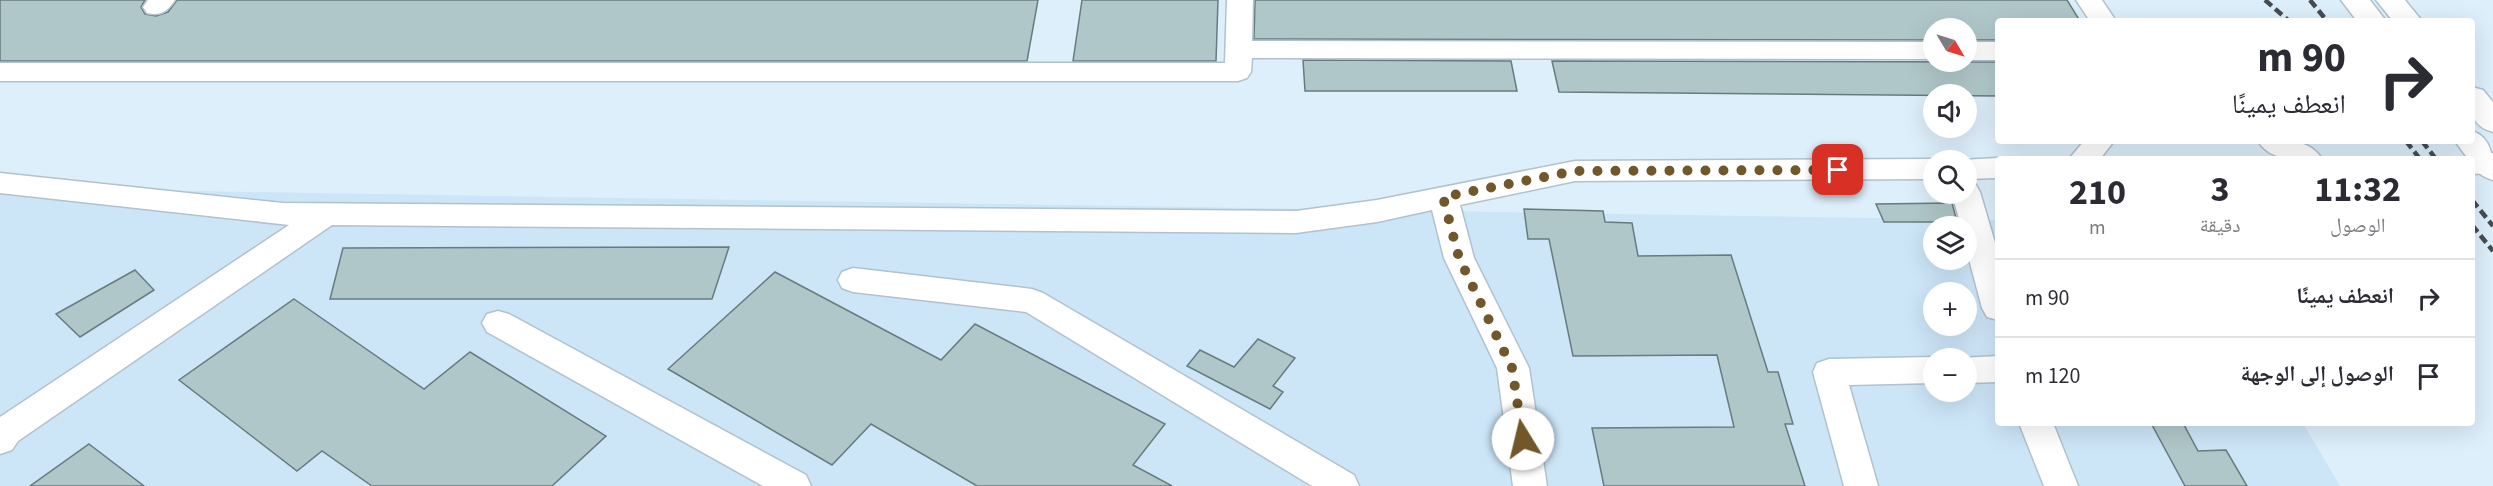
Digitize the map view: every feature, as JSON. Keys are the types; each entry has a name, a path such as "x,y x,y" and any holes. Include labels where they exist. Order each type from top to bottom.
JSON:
{"main road":[{"path":"2355,0 2370,18"},
{"path":"2390,0 2405,18"},
{"path":"2475,101 2493,122"}],"street":[{"path":"0,72 1238,72 1240,0"},
{"path":"2089,0 2101,18"},
{"path":"1239,49 1923,51"},
{"path":"1977,51 1995,51"},
{"path":"2086,156 2097,144"},
{"path":"2278,144 2302,156"},
{"path":"1977,169 1995,168"},
{"path":"0,183 283,214 1296,222 1377,211 1575,171 1923,169"},
{"path":"1443,197 1459,258 1512,368 1530,486"},
{"path":"1969,204 1995,297"},
{"path":"0,440 6,431 327,214"},
{"path":"853,280 1032,301 1342,486"},
{"path":"498,323 794,486"},
{"path":"1977,370 1995,369"},
{"path":"1860,486 1829,372 1923,370"},
{"path":"2037,426 2061,486"}],"shaded area":[{"path":"0,188 1923,219 1923,270 1977,270 1977,220 1995,220 1995,426 2305,426 2340,486 0,486"}],"building":[{"path":"0,0 145,0 141,7 145,14 156,16 168,12 177,0 1038,0 1027,61 0,61"},
{"path":"1082,0 1218,0 1216,61 1073,61"},
{"path":"1255,0 2067,0 2078,18 1995,18 1995,40 1977,40 1977,18 1923,18 1923,40 1254,39"},
{"path":"1303,60 1511,61 1517,91 1305,91"},
{"path":"1552,61 1923,62 1923,72 1977,72 1977,62 1995,62 1995,96 1977,96 1977,84 1923,84 1923,95 1559,92"},
{"path":"1876,204 1952,204 1955,216 1923,216 1923,222 1884,222"},
{"path":"1524,209 1603,211 1605,222 1632,223 1638,256 1731,255 1768,372 1778,372 1793,424 1785,424 1805,486 1604,486 1592,428 1734,427 1717,355 1573,356 1549,239 1528,239"},
{"path":"729,247 712,299 330,299 343,248"},
{"path":"135,270 154,290 80,337 56,314"},
{"path":"775,272 941,360 975,324 1165,424 1133,465 1172,486 977,486 871,424 832,465 668,369"},
{"path":"294,299 424,389 470,352 606,436 552,486 372,486 322,451 297,471 179,380"},
{"path":"1258,339 1295,358 1273,386 1283,392 1270,409 1187,366 1200,350 1234,367"},
{"path":"2153,426 2185,426 2198,451 2226,450 2247,486 2185,486"},
{"path":"89,444 144,486 30,486"}],"railway":[{"path":"2265,0 2286,18"},
{"path":"2310,0 2325,18"},
{"path":"2408,144 2418,156"},
{"path":"2424,144 2434,156"},
{"path":"2475,204 2493,226"},
{"path":"2475,229 2493,251"}],"route":[{"path":"1523,439 1512,368 1459,258 1443,197 1575,171 1838,170"}]}
